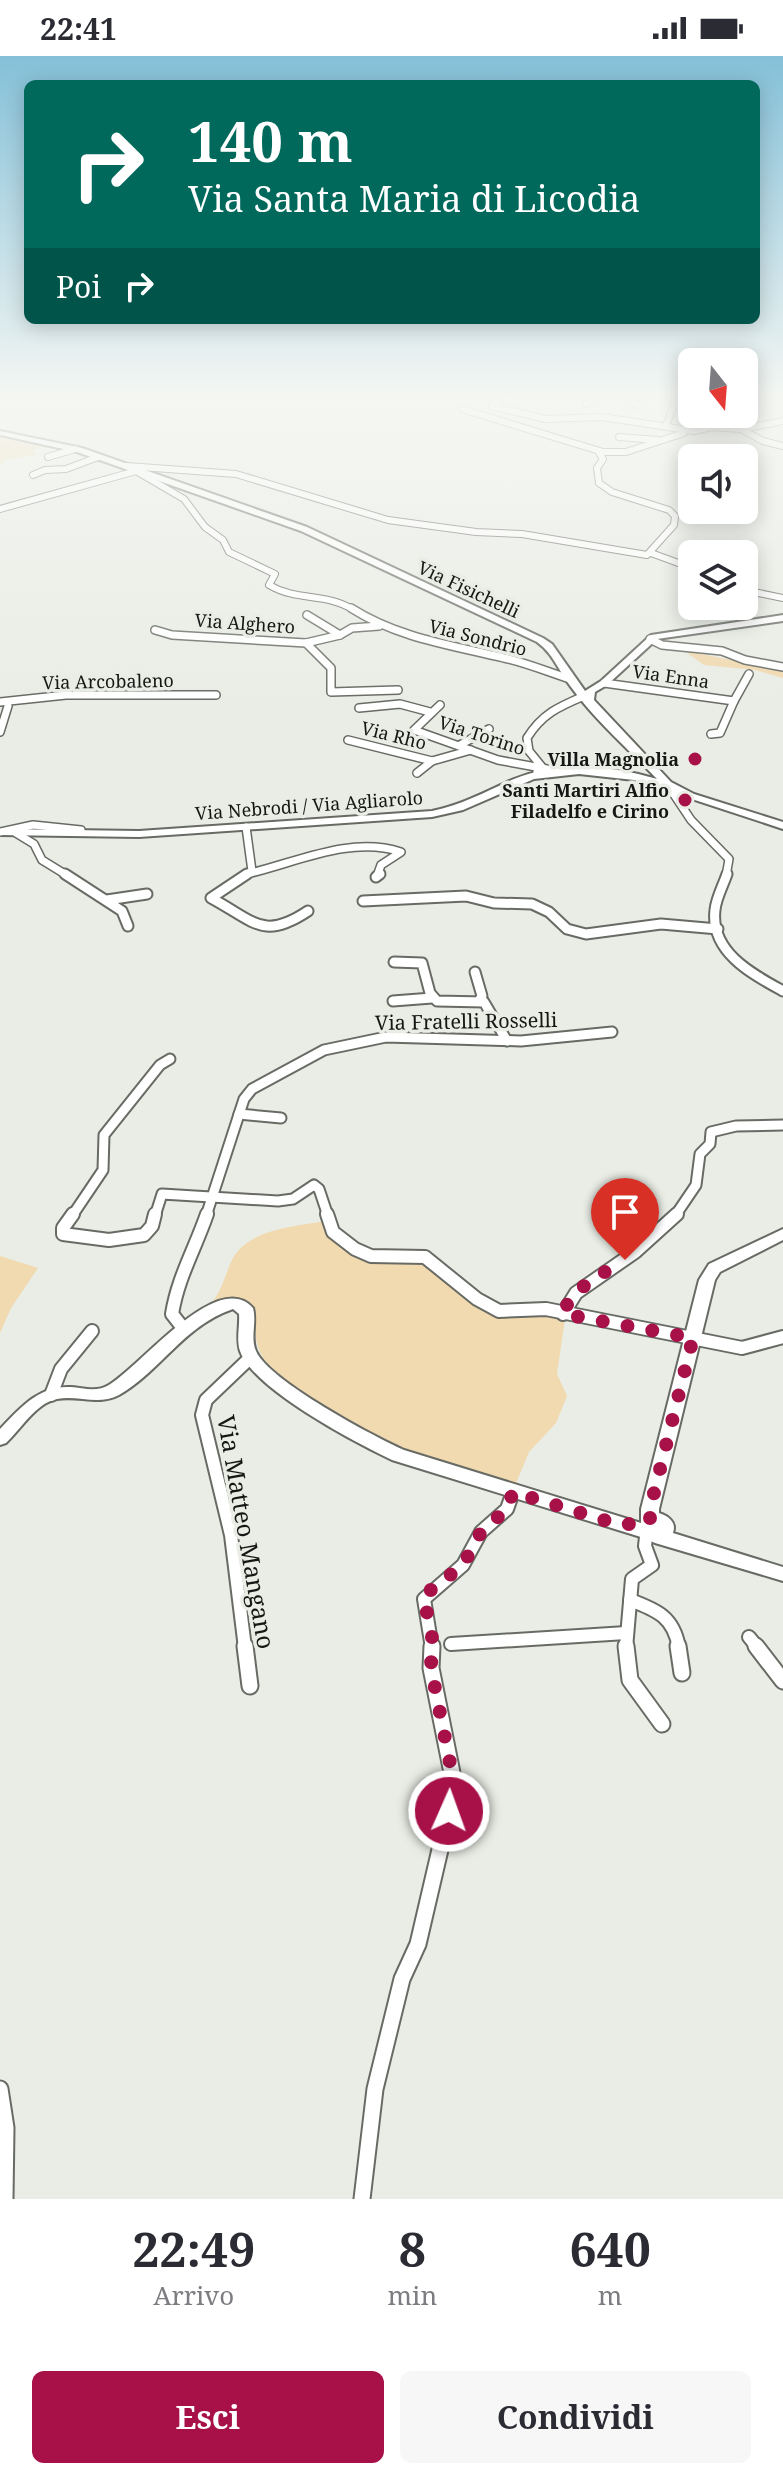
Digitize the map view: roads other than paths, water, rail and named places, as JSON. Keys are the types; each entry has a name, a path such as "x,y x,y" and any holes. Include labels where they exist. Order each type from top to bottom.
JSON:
{"main road":[{"name":"Via Fisichelli","path":"225,501 343,547 540,640 549,646 586,699 676,794"},
{"path":"586,699 590,691 650,639 664,634 783,618"},
{"path":"571,680 602,681"},
{"path":"632,774 641,757"},
{"path":"632,774 656,772"},
{"name":"Via Nebrodi / Via Agliarolo","path":"0,832 156,834 444,813 471,806 536,773 632,774"},
{"path":"632,774 676,794 783,825"},
{"path":"655,1528 655,1496 707,1280 714,1268 783,1234"},
{"path":"0,1439 36,1403 51,1395 98,1396 115,1389 183,1328 227,1305 240,1305 246,1310 246,1346 251,1357 283,1386 380,1448 620,1525 655,1528 698,1548 783,1574"}],"street":[{"path":"0,509 26,501"},
{"name":"Via Sondrio","path":"186,501 205,527 223,540 227,550 275,574 270,582 271,587 290,595 337,600 379,626 405,635 509,659 571,680"},
{"path":"325,501 388,520 476,532 522,534 649,554 678,563"},
{"path":"641,501 669,510 675,516 674,525 656,542 649,554"},
{"path":"758,593 783,598"},
{"path":"307,615 340,635"},
{"name":"Via Alghero","path":"155,630 172,635 306,643 340,635 352,628 379,626"},
{"path":"650,639 662,645 722,651 745,660 783,667"},
{"path":"306,643 331,668 331,692 398,690"},
{"name":"Via Enna","path":"711,734 720,733 749,674"},
{"name":"Via Enna","path":"602,681 734,701"},
{"name":"Via Arcobaleno","path":"4,704 66,695 216,695"},
{"path":"536,773 542,767 526,745 539,719 552,709 586,699"},
{"path":"0,732 4,704"},
{"path":"359,708 400,704 430,712 440,705"},
{"name":"Via Torino","path":"430,712 414,730 536,773"},
{"path":"460,745 489,729"},
{"name":"Via Rho","path":"348,740 432,761"},
{"path":"417,773 432,761 471,750"},
{"path":"676,794 729,859 714,911 718,929 736,962 783,991"},
{"path":"0,832 33,825 81,832"},
{"path":"246,827 253,868 251,873"},
{"path":"16,833 34,844 42,860 107,900 126,916 128,926"},
{"path":"308,911 285,926 267,928 211,898 251,873 345,848 364,846 401,852 381,865 380,874 376,877"},
{"path":"107,900 147,894"},
{"path":"363,901 466,896 494,903 532,904 549,912 567,929 586,934 661,924 718,929"},
{"path":"394,962 422,963 432,998"},
{"path":"475,972 482,996 479,1001"},
{"path":"393,1001 432,998 484,1002 507,1041"},
{"name":"Via Fratelli Rosselli","path":"183,1328 172,1314 177,1283 196,1247 244,1099 252,1089 329,1048 394,1036 507,1041 612,1032"},
{"path":"170,1059 150,1076 104,1135 103,1170 62,1232 67,1235 135,1240 150,1230 162,1194 278,1201 293,1199 314,1185 319,1189 333,1232 363,1254 425,1257 477,1299 499,1311 546,1309 742,1348 783,1337"},
{"path":"239,1114 281,1118"},
{"path":"563,1314 565,1305 591,1280 642,1249 696,1187 700,1154 710,1144 711,1132 736,1126 783,1125"},
{"path":"51,1395 51,1385 62,1367 92,1331"},
{"name":"Via Matteo Mangano","path":"250,1686 231,1535 202,1415 206,1400 251,1357"},
{"path":"362,2199 375,2089 402,1979 418,1944 436,1876 453,1778 431,1668 432,1636 424,1599 463,1565 481,1532 507,1509 513,1492"},
{"path":"655,1528 646,1537 645,1546 652,1565 632,1579 626,1633 630,1680 662,1724"},
{"path":"630,1600 661,1611 670,1619 676,1630 682,1673"},
{"path":"451,1644 626,1633"},
{"path":"749,1637 783,1681"},
{"path":"0,2089 6,2128 5,2199"}],"place":[{"name":"Villa Magnolia","path":"695,759"},
{"name":"Santi Martiri Alfio Filadelfo e Cirino","path":"685,800"}]}
